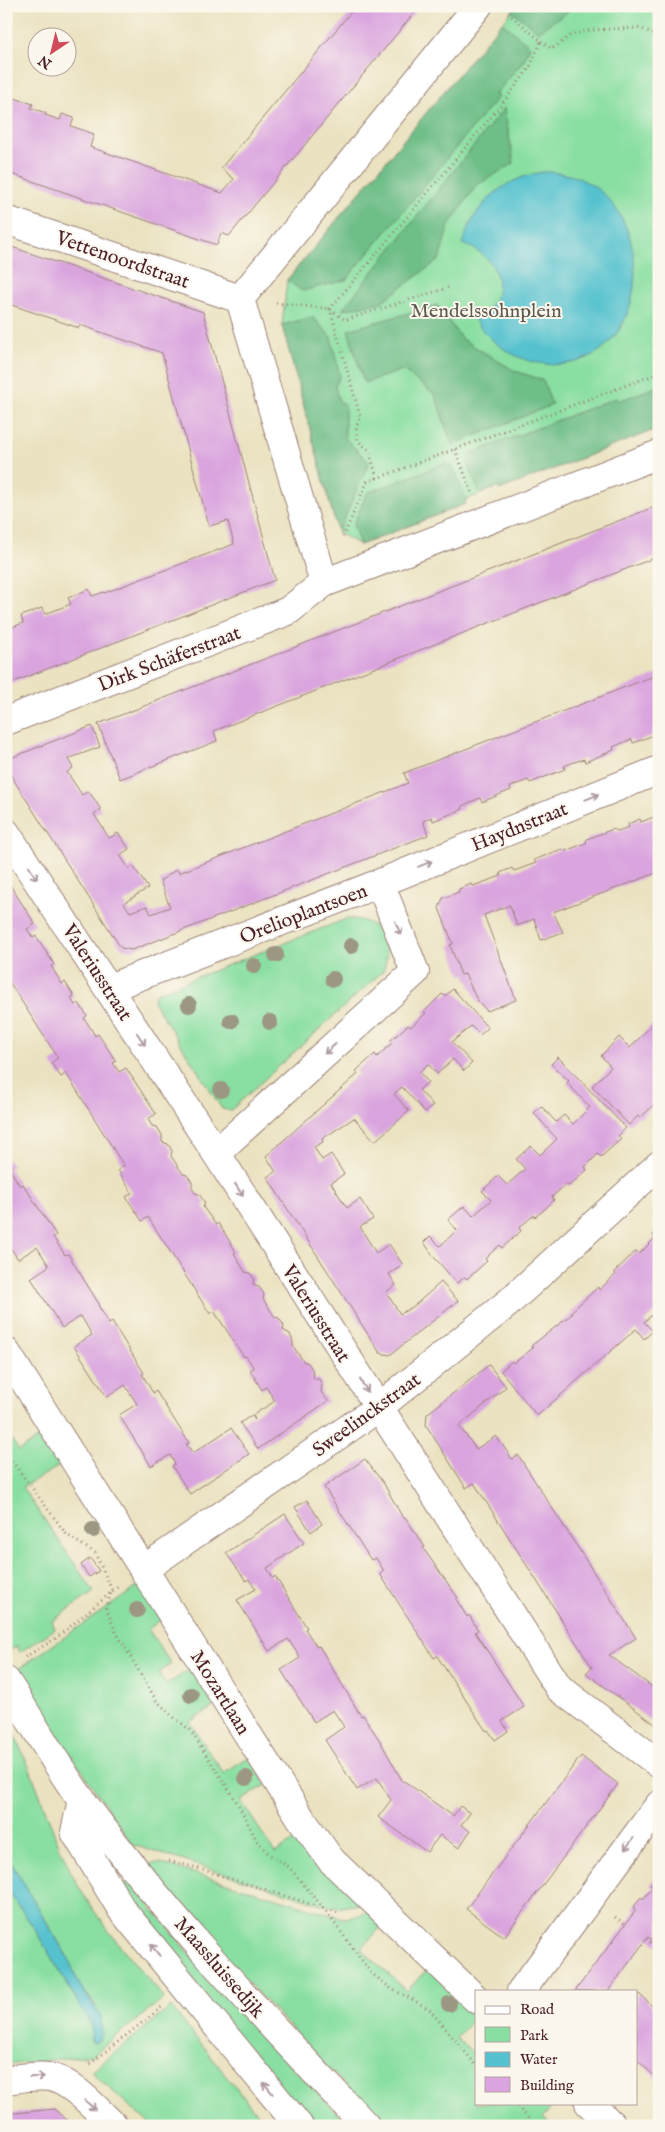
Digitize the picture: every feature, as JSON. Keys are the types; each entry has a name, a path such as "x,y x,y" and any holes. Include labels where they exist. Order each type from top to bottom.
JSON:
{"street":[{"path":"478,6 240,299 324,583 659,454"},
{"name":"Vettenoordstraat","path":"6,220 240,299"},
{"name":"Dirk Schäferstraat","path":"6,721 288,612 324,583"},
{"name":"Haydnstraat","path":"380,883 659,770"},
{"name":"Valeriusstraat","path":"6,833 216,1153 559,1688 659,1764"},
{"name":"Orelioplantsoen","path":"109,988 380,883 416,972 216,1153"},
{"name":"Sweelinckstraat","path":"144,1569 378,1408 508,1303 659,1164"},
{"name":"Mozartlaan","path":"6,1352 302,1820 331,1860 475,1998"},
{"name":"Maassluissedijk","path":"6,1681 82,1800 126,1858 240,1993 366,2126"},
{"name":"Maassluissedijk","path":"82,1800 75,1832 122,1910 299,2126"},
{"path":"522,1990 659,1805"},
{"path":"6,2080 51,2077 66,2083 114,2126"},
{"path":"590,2104 613,2126"}],"path":[{"path":"507,12 552,50 571,35 591,30 638,28 659,35"},
{"path":"330,309 502,104 530,66 541,41"},
{"path":"240,299 330,309 345,320 450,287"},
{"path":"330,309 360,416 356,428 358,441 369,450 377,478"},
{"path":"324,583 367,482 659,373"},
{"path":"454,449 485,521"},
{"path":"6,1453 67,1535 95,1553 112,1590 106,1608 116,1632 156,1700 190,1730 237,1802 256,1841 270,1855 288,1867 325,1910 371,1973 393,1990 430,2010 475,2064"},
{"path":"22,1659 55,1638 112,1590 144,1569"},
{"path":"126,1858 171,1861 325,1910 352,1916 373,1902"},
{"path":"646,1940 659,1950"},
{"path":"66,2083 166,2004"},
{"path":"515,2104 536,2126"}],"green space":[{"name":"Mendelssohnplein","path":"516,6 659,6 659,428 499,490 498,487 466,500 465,504 360,545 338,533 282,325 287,280"},
{"path":"516,6 573,6 539,32 512,11"},
{"path":"502,22 530,46 524,60 495,95 498,97 346,280 302,291 287,280"},
{"path":"504,108 514,163 477,185 449,225 439,260 381,302 342,310"},
{"path":"437,305 462,339 515,371 543,380 552,405 452,445 435,395 403,370 364,383 348,330"},
{"path":"313,317 331,337 340,376 335,386 339,401 345,405 345,438 369,462 338,533 282,325"},
{"path":"659,386 659,428 499,490 498,487 480,494 467,462 472,453 616,398 618,401"},
{"path":"446,463 454,468 466,500 465,504 360,545 353,525 367,493"},
{"path":"346,919 358,919 367,922 381,933 385,941 386,950 383,971 231,1110 222,1109 153,1001 156,993"},
{"path":"6,1431 19,1451 44,1435 63,1464 22,1487 94,1592 52,1621 55,1629 20,1652 17,1646 6,1653"},
{"path":"140,1585 162,1619 148,1629 171,1664 159,1673 166,1685 193,1667 216,1705 190,1722 223,1773 249,1757 266,1785 241,1801 275,1853 300,1837 360,1904 335,1908 133,1845 14,1672"},
{"path":"6,1721 27,1762 60,1848 80,1889 109,1931 164,1998 93,2055 6,2065 6,1887 34,1928 92,2026 91,2041 94,2043 95,2005 79,1984 68,1958 6,1854"},
{"path":"160,1863 343,1918 353,1917 366,1910 382,1926 361,1949 407,1991 428,1968 475,2012 475,2017 456,2038 475,2055 475,2104 555,2104 542,2118 551,2126 383,2126 209,1941 148,1864"},
{"path":"122,1883 132,1884 230,2002 350,2126 308,2126 118,1889"},
{"path":"171,2007 267,2126 152,2126 91,2072"}],"water":[{"path":"542,172 582,180 611,202 629,234 635,271 629,307 613,338 585,359 546,364 524,359 505,350 488,336 474,319 486,310 494,300 498,289 497,278 493,267 486,258 462,244 474,217 491,196 514,181"},
{"path":"6,1854 68,1958 79,1984 101,2016 102,2032 99,2040 94,2043 91,2041 92,2026 34,1928 6,1887"}],"building":[{"path":"356,6 420,6 229,236 221,233 217,245 6,172 6,112 11,97 33,104 31,108 60,120 62,114 74,118 71,126 94,134 90,147 222,193 234,179 221,168"},
{"path":"6,245 203,312 275,580 6,685 6,619 10,628 23,623 21,616 42,608 45,614 71,604 68,598 89,589 92,596 104,593 234,544 228,521 209,526 162,353 80,325 79,328 6,303 6,294 10,283 6,282"},
{"path":"659,505 659,556 214,731 217,741 120,779 98,724"},
{"path":"659,674 659,733 633,743 632,739 613,747 614,750 585,762 584,759 574,762 564,766 565,769 530,783 528,780 520,783 510,787 511,790 482,802 480,798 462,806 463,809 433,821 432,817 423,821 428,835 132,950 121,948 6,768 8,759 92,726 100,747 68,759 73,768 67,772 82,795 88,791 95,800 101,810 94,814 109,838 118,833 124,841 129,849 120,855 129,869 133,866 148,888 124,903 130,912 147,906 151,914 170,907 160,881 177,869 179,873 408,783 404,773"},
{"path":"659,815 659,872 553,912 563,932 541,940 534,919 517,926 510,905 484,915 516,1000 487,1011 477,1000 465,974 461,975 450,945 453,944 439,908 443,898 459,892 459,889 472,884 473,886 501,876 500,873 512,868 514,871 536,863 534,860 562,849 565,851 586,843 587,839 613,829 617,831 627,828 629,827 628,824 640,819 641,822"},
{"path":"6,879 35,924 27,929 33,938 36,936 54,964 51,966 62,984 65,982 74,996 71,998 75,1005 79,1003 87,1016 84,1018 95,1036 98,1034 116,1061 113,1063 119,1072 126,1068 156,1114 148,1119 152,1126 157,1127 162,1135 162,1142 168,1144 172,1151 171,1156 183,1174 187,1175 192,1182 192,1188 195,1193 199,1194 205,1203 203,1207 216,1225 218,1223 236,1252 234,1253 245,1272 250,1273 254,1279 253,1284 259,1287 264,1294 263,1299 275,1317 279,1318 284,1326 283,1330 290,1334 293,1346 303,1361 308,1363 312,1369 314,1379 319,1379 322,1385 321,1392 328,1401 258,1449 240,1423 252,1415 255,1420 253,1415 275,1401 266,1387 262,1390 250,1370 254,1368 246,1356 244,1357 214,1311 210,1314 148,1217 142,1221 126,1197 132,1193 118,1170 124,1166 66,1073 61,1077 51,1063 58,1058 6,977"},
{"path":"453,989 488,1028 480,1035 471,1026 452,1042 472,1063 464,1071 453,1059 437,1074 428,1064 419,1072 428,1082 419,1090 433,1105 425,1112 402,1087 394,1094 409,1111 375,1141 354,1118 322,1139 323,1142 314,1147 322,1160 331,1154 344,1174 331,1183 347,1208 360,1199 373,1219 360,1227 376,1253 389,1244 403,1265 389,1274 396,1285 386,1292 400,1314 414,1306 441,1282 458,1301 390,1355 380,1353 267,1177 276,1172 266,1156 358,1074 356,1071 375,1054 377,1057 392,1043 390,1041 408,1025 411,1027 442,994 445,996"},
{"path":"659,1017 659,1100 640,1118 638,1116 629,1125 592,1086 611,1067 601,1056 619,1037 630,1048"},
{"path":"558,1057 626,1128 618,1136 621,1139 601,1157 598,1154 585,1167 587,1170 569,1186 566,1184 552,1197 554,1200 545,1209 535,1217 534,1215 519,1228 521,1231 502,1248 500,1245 492,1252 485,1259 487,1261 467,1279 465,1277 457,1283 433,1256 424,1242 430,1236 440,1246 457,1230 448,1220 464,1206 473,1216 491,1200 482,1191 498,1176 507,1185 525,1169 516,1159 531,1146 540,1155 557,1139 534,1113 541,1106 556,1122 564,1115 573,1124 590,1107 567,1083 569,1081 551,1064"},
{"path":"6,1158 12,1166 9,1168 20,1186 23,1184 56,1235 53,1237 65,1255 68,1254 109,1324 112,1322 144,1373 142,1374 153,1393 156,1391 189,1443 186,1444 193,1453 231,1428 249,1454 190,1494 172,1466 175,1464 170,1455 151,1466 119,1415 137,1404 125,1385 107,1397 74,1346 92,1335 81,1316 62,1328 31,1278 49,1266 37,1247 18,1259 6,1241"},
{"path":"659,1229 659,1309 644,1322 653,1331 644,1339 636,1329 537,1416 501,1371 512,1361 514,1363 533,1348 531,1346 572,1314 571,1312 598,1287 599,1290 616,1274 614,1272 636,1251 639,1254 655,1238 653,1235"},
{"path":"489,1365 506,1387 459,1426 476,1449 496,1436 512,1459 518,1455 636,1638 609,1655 659,1692 659,1727 586,1673 592,1667 474,1483 466,1488 426,1425 427,1414"},
{"path":"365,1459 384,1484 403,1518 405,1517 425,1547 423,1548 458,1598 456,1599 467,1617 469,1615 478,1630 475,1632 524,1707 502,1721 508,1731 495,1740 488,1730 486,1731 437,1656 434,1658 380,1574 384,1571 376,1558 371,1560 324,1487"},
{"path":"307,1500 322,1524 311,1532 295,1507"},
{"path":"285,1514 304,1543 267,1568 273,1578 275,1576 307,1628 305,1629 317,1647 319,1646 361,1716 363,1715 380,1741 403,1782 453,1816 460,1806 470,1813 461,1825 470,1831 459,1848 440,1835 427,1852 378,1817 391,1800 377,1778 357,1790 325,1740 344,1727 333,1710 314,1722 281,1670 300,1658 294,1648 288,1639 269,1651 237,1600 256,1589 249,1579 246,1581 226,1553"},
{"path":"90,1558 99,1571 89,1577 81,1565"},
{"path":"581,1756 618,1784 504,1937 466,1909"},
{"path":"659,1873 659,1946 648,1937 609,1990 576,1990 636,1910 633,1908 641,1897 643,1899 653,1887 650,1885"},
{"path":"638,1995 659,2012 659,2080 638,2061"},
{"path":"54,2109 74,2126 6,2126 6,2114"}]}
